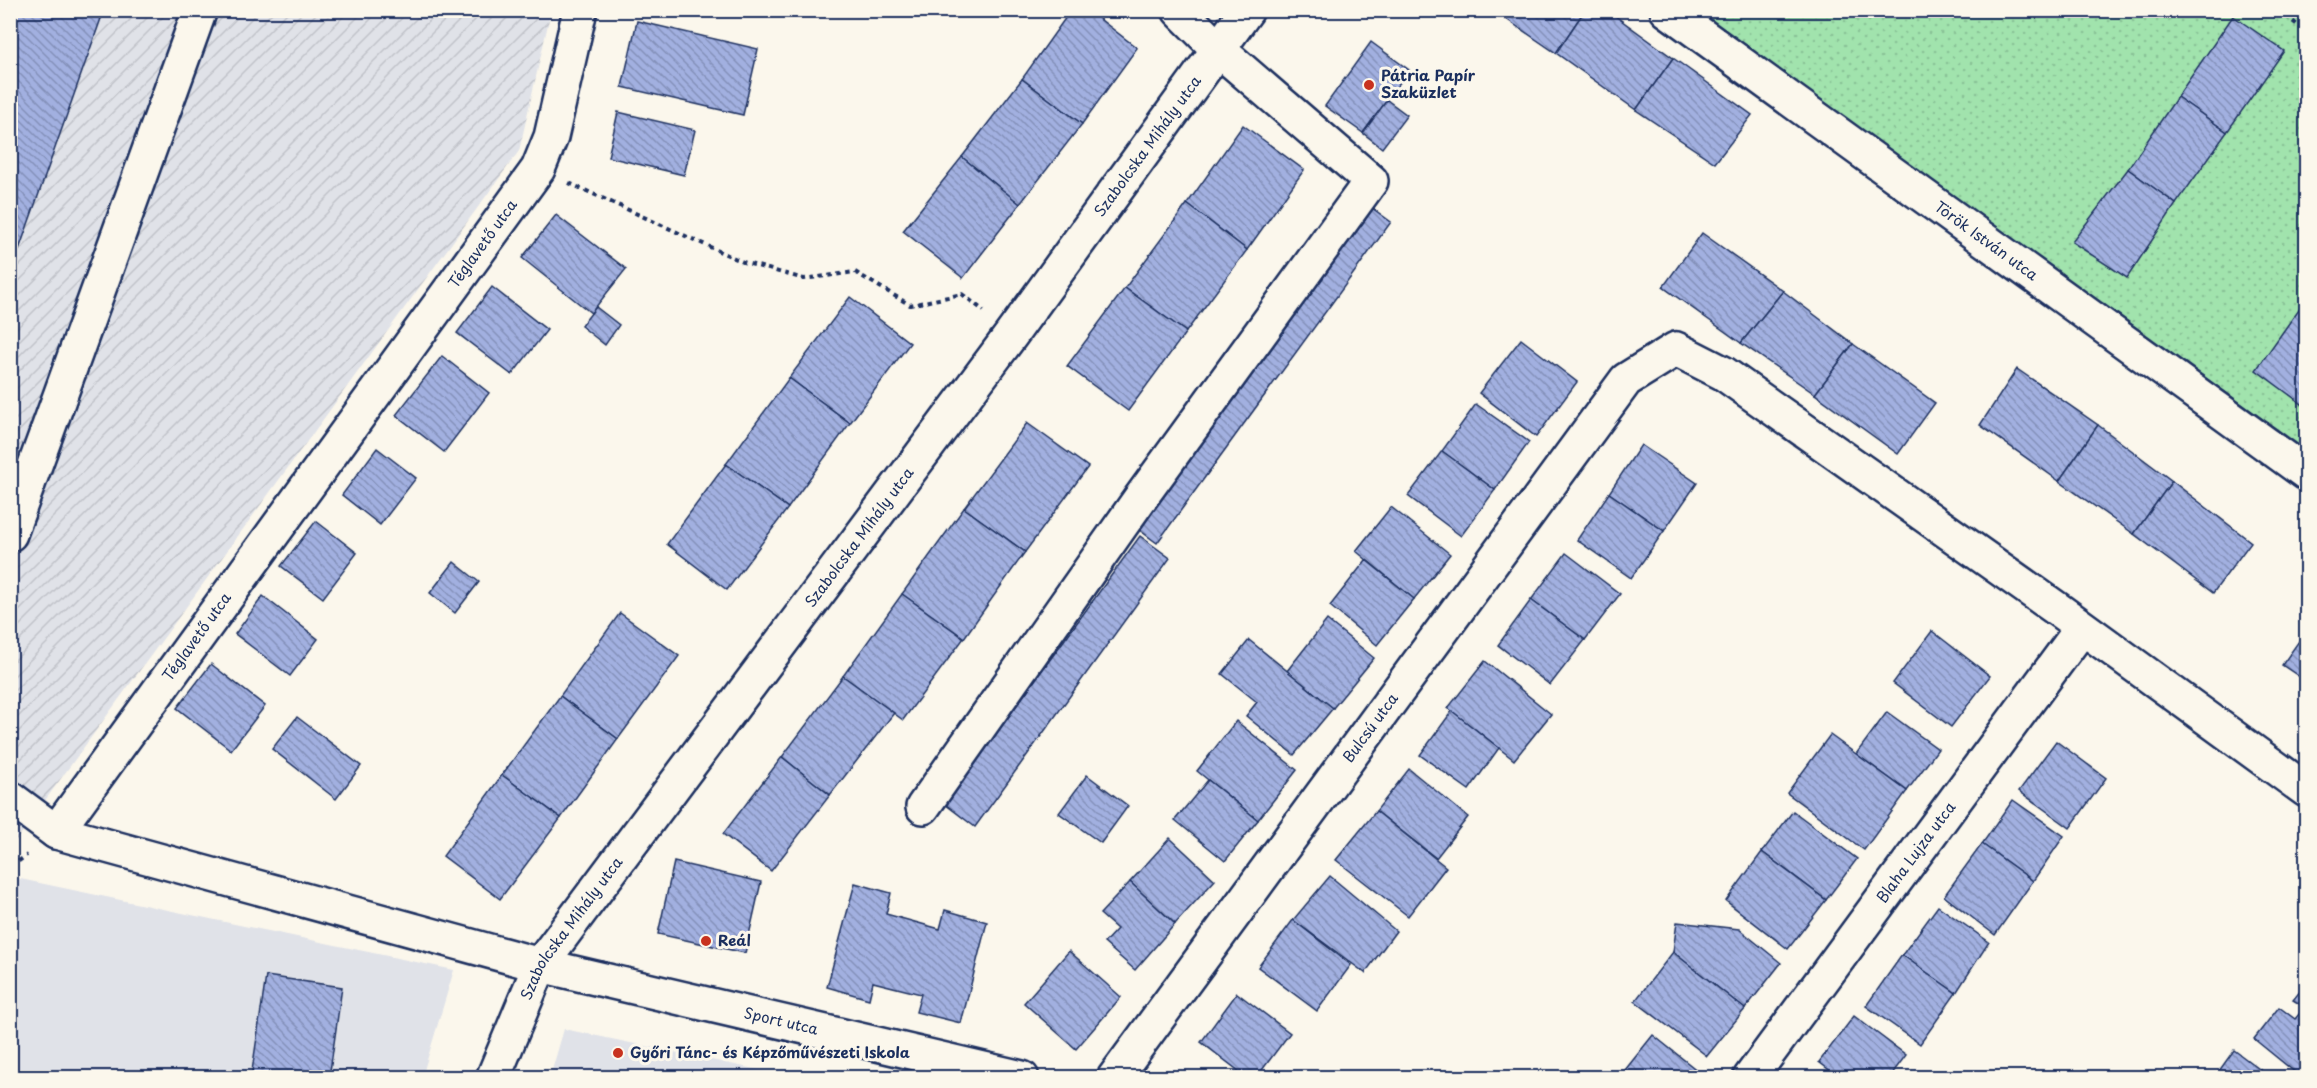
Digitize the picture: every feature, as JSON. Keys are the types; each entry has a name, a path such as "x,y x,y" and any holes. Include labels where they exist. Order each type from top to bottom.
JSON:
{"street":[{"path":"10,534 200,10"},
{"name":"Téglavető utca","path":"56,832 538,169 551,137 580,10"},
{"path":"923,807 1138,500 1371,181 1219,50 1179,10"},
{"name":"Szabolcska Mihály utca","path":"493,1077 540,965 1011,335 1247,10"},
{"name":"Török István utca","path":"1667,10 2307,473"},
{"name":"Bulcsú utca","path":"1114,1077 1626,380 1676,349 1723,373 2082,628"},
{"path":"2082,628 2307,790"},
{"name":"Blaha Lujza utca","path":"1750,1077 2082,628"},
{"path":"10,798 56,832 540,965"},
{"name":"Sport utca","path":"540,965 1022,1077"}],"path":[{"path":"2279,10 2307,32"},
{"path":"538,169 743,262 804,279 855,272 910,305 962,294 1011,335"}],"shaded area":[{"path":"11,11 551,11 519,151 11,847"},
{"path":"11,877 454,970 422,1077 11,1078"},
{"name":"Győri Tánc- és Képzőművészeti Iskola","path":"564,1029 792,1077 550,1077"}],"green space":[{"path":"1695,11 2306,11 2306,450"}],"building":[{"path":"10,10 104,10 10,275"},
{"path":"1071,10 1088,10 1137,48 1082,124 1022,79"},
{"path":"1493,10 1585,10 1556,53"},
{"path":"1585,10 1607,10 1673,58 1636,110 1556,53"},
{"path":"2233,16 2284,51 2227,132 2177,97"},
{"path":"637,21 758,49 743,115 622,87"},
{"name":"Pátria Papír Szaküzlet","path":"1371,42 1409,70 1363,133 1325,106"},
{"path":"1673,58 1752,115 1715,163 1636,110"},
{"path":"1022,79 1082,124 1020,204 962,157"},
{"path":"2177,97 2227,132 2176,204 2128,169"},
{"path":"1387,100 1407,115 1382,148 1363,133"},
{"path":"618,112 695,130 684,175 608,157"},
{"path":"1243,125 1304,170 1247,250 1187,204"},
{"path":"962,157 1020,204 963,278 903,231"},
{"path":"2128,169 2176,204 2127,278 2072,242"},
{"path":"1187,204 1247,250 1186,332 1125,288"},
{"path":"1368,205 1391,222 1157,543 1134,526"},
{"path":"556,215 626,269 591,313 522,258"},
{"path":"1702,233 1783,291 1741,343 1663,287"},
{"path":"492,287 547,330 512,375 457,333"},
{"path":"1125,288 1186,332 1128,411 1067,366"},
{"path":"1783,291 1853,344 1815,394 1741,343"},
{"path":"850,297 910,343 850,423 789,378"},
{"path":"2306,299 2306,407 2256,370"},
{"path":"596,307 619,325 605,345 581,326"},
{"path":"1521,339 1577,382 1536,437 1479,393"},
{"path":"1853,344 1935,403 1898,454 1815,394"},
{"path":"442,356 489,393 444,452 396,415"},
{"path":"2017,369 2098,425 2059,481 1980,425"},
{"path":"789,378 850,423 788,508 726,464"},
{"path":"1476,404 1529,442 1495,490 1442,451"},
{"path":"1027,423 1088,467 1025,552 964,508"},
{"path":"2098,425 2172,481 2134,534 2059,481"},
{"path":"1641,445 1697,483 1664,531 1609,493"},
{"path":"377,448 416,478 380,525 342,495"},
{"path":"1442,451 1495,490 1461,536 1408,496"},
{"path":"726,464 788,508 727,590 667,544"},
{"path":"2172,481 2251,542 2213,593 2134,534"},
{"path":"1609,493 1664,531 1631,578 1577,540"},
{"path":"1391,507 1450,554 1414,599 1356,551"},
{"path":"964,508 1025,552 964,638 902,594"},
{"path":"316,521 357,553 323,598 281,566"},
{"path":"1140,536 1170,558 975,827 945,804"},
{"path":"1566,553 1620,594 1585,640 1531,600"},
{"path":"1366,560 1414,599 1377,645 1330,606"},
{"path":"454,562 479,582 455,613 430,593"},
{"path":"902,594 964,638 903,720 843,676"},
{"path":"263,596 318,639 290,676 235,634"},
{"path":"1531,600 1585,640 1550,685 1498,645"},
{"path":"620,613 679,656 618,739 560,696"},
{"path":"1327,620 1374,658 1333,708 1287,671"},
{"path":"1932,631 1990,676 1951,727 1893,683"},
{"path":"2306,631 2306,681 2282,665"},
{"path":"1249,640 1333,708 1294,755 1246,716 1257,702 1222,674"},
{"path":"1485,661 1551,714 1514,760 1448,708"},
{"path":"211,664 265,706 231,750 177,708"},
{"path":"843,676 894,713 830,795 782,757"},
{"path":"560,696 618,739 561,818 502,775"},
{"path":"1452,711 1499,748 1469,790 1420,755"},
{"path":"1887,712 1938,749 1907,791 1856,754"},
{"path":"297,717 361,766 336,799 272,749"},
{"path":"1236,721 1297,770 1258,820 1197,771"},
{"path":"1830,735 1907,791 1864,850 1787,793"},
{"path":"2056,741 2106,778 2070,828 2019,791"},
{"path":"782,757 830,795 771,871 723,834"},
{"path":"1409,769 1468,817 1436,858 1376,811"},
{"path":"502,775 561,818 500,899 443,856"},
{"path":"1087,775 1128,806 1101,843 1059,813"},
{"path":"1208,780 1258,820 1225,861 1175,820"},
{"path":"2013,800 2064,836 2033,881 1982,844"},
{"path":"1376,811 1446,867 1408,916 1336,860"},
{"path":"1793,811 1857,859 1826,900 1762,852"},
{"path":"1170,838 1215,880 1175,924 1130,882"},
{"path":"1982,844 2033,881 1995,935 1944,896"},
{"path":"1762,852 1826,900 1788,949 1726,901"},
{"path":"674,862 761,882 745,953 658,934"},
{"path":"1330,876 1396,931 1365,973 1293,920"},
{"path":"1130,882 1175,924 1135,970 1104,943 1117,929 1100,914"},
{"path":"855,883 891,893 886,914 940,929 945,910 987,922 961,1023 916,1012 921,994 873,982 869,999 827,987"},
{"path":"1938,906 1989,942 1956,993 1902,955"},
{"path":"1293,920 1351,965 1317,1011 1258,967"},
{"path":"1677,922 1739,929 1781,963 1745,1009 1673,952"},
{"path":"1069,951 1121,997 1076,1049 1024,1003"},
{"path":"1673,952 1745,1009 1707,1056 1635,1001"},
{"path":"1902,955 1956,993 1920,1044 1866,1006"},
{"path":"266,976 342,987 329,1078 251,1078"},
{"path":"2306,984 2306,1008 2293,1000"},
{"path":"1237,993 1290,1033 1256,1078 1248,1078 1201,1042"},
{"path":"2279,1007 2295,1019 2306,1008 2306,1078 2302,1078 2254,1039"},
{"path":"1854,1016 1906,1055 1889,1078 1840,1078 1819,1062"},
{"path":"1653,1035 1699,1072 1695,1078 1624,1078 1621,1075"},
{"path":"2234,1050 2271,1078 2214,1078"}],"place":[{"name":"Pátria Papír Szaküzlet","path":"1369,85"},
{"name":"Reál","path":"706,941"},
{"name":"Győri Tánc- és Képzőművészeti Iskola","path":"618,1053"}]}
